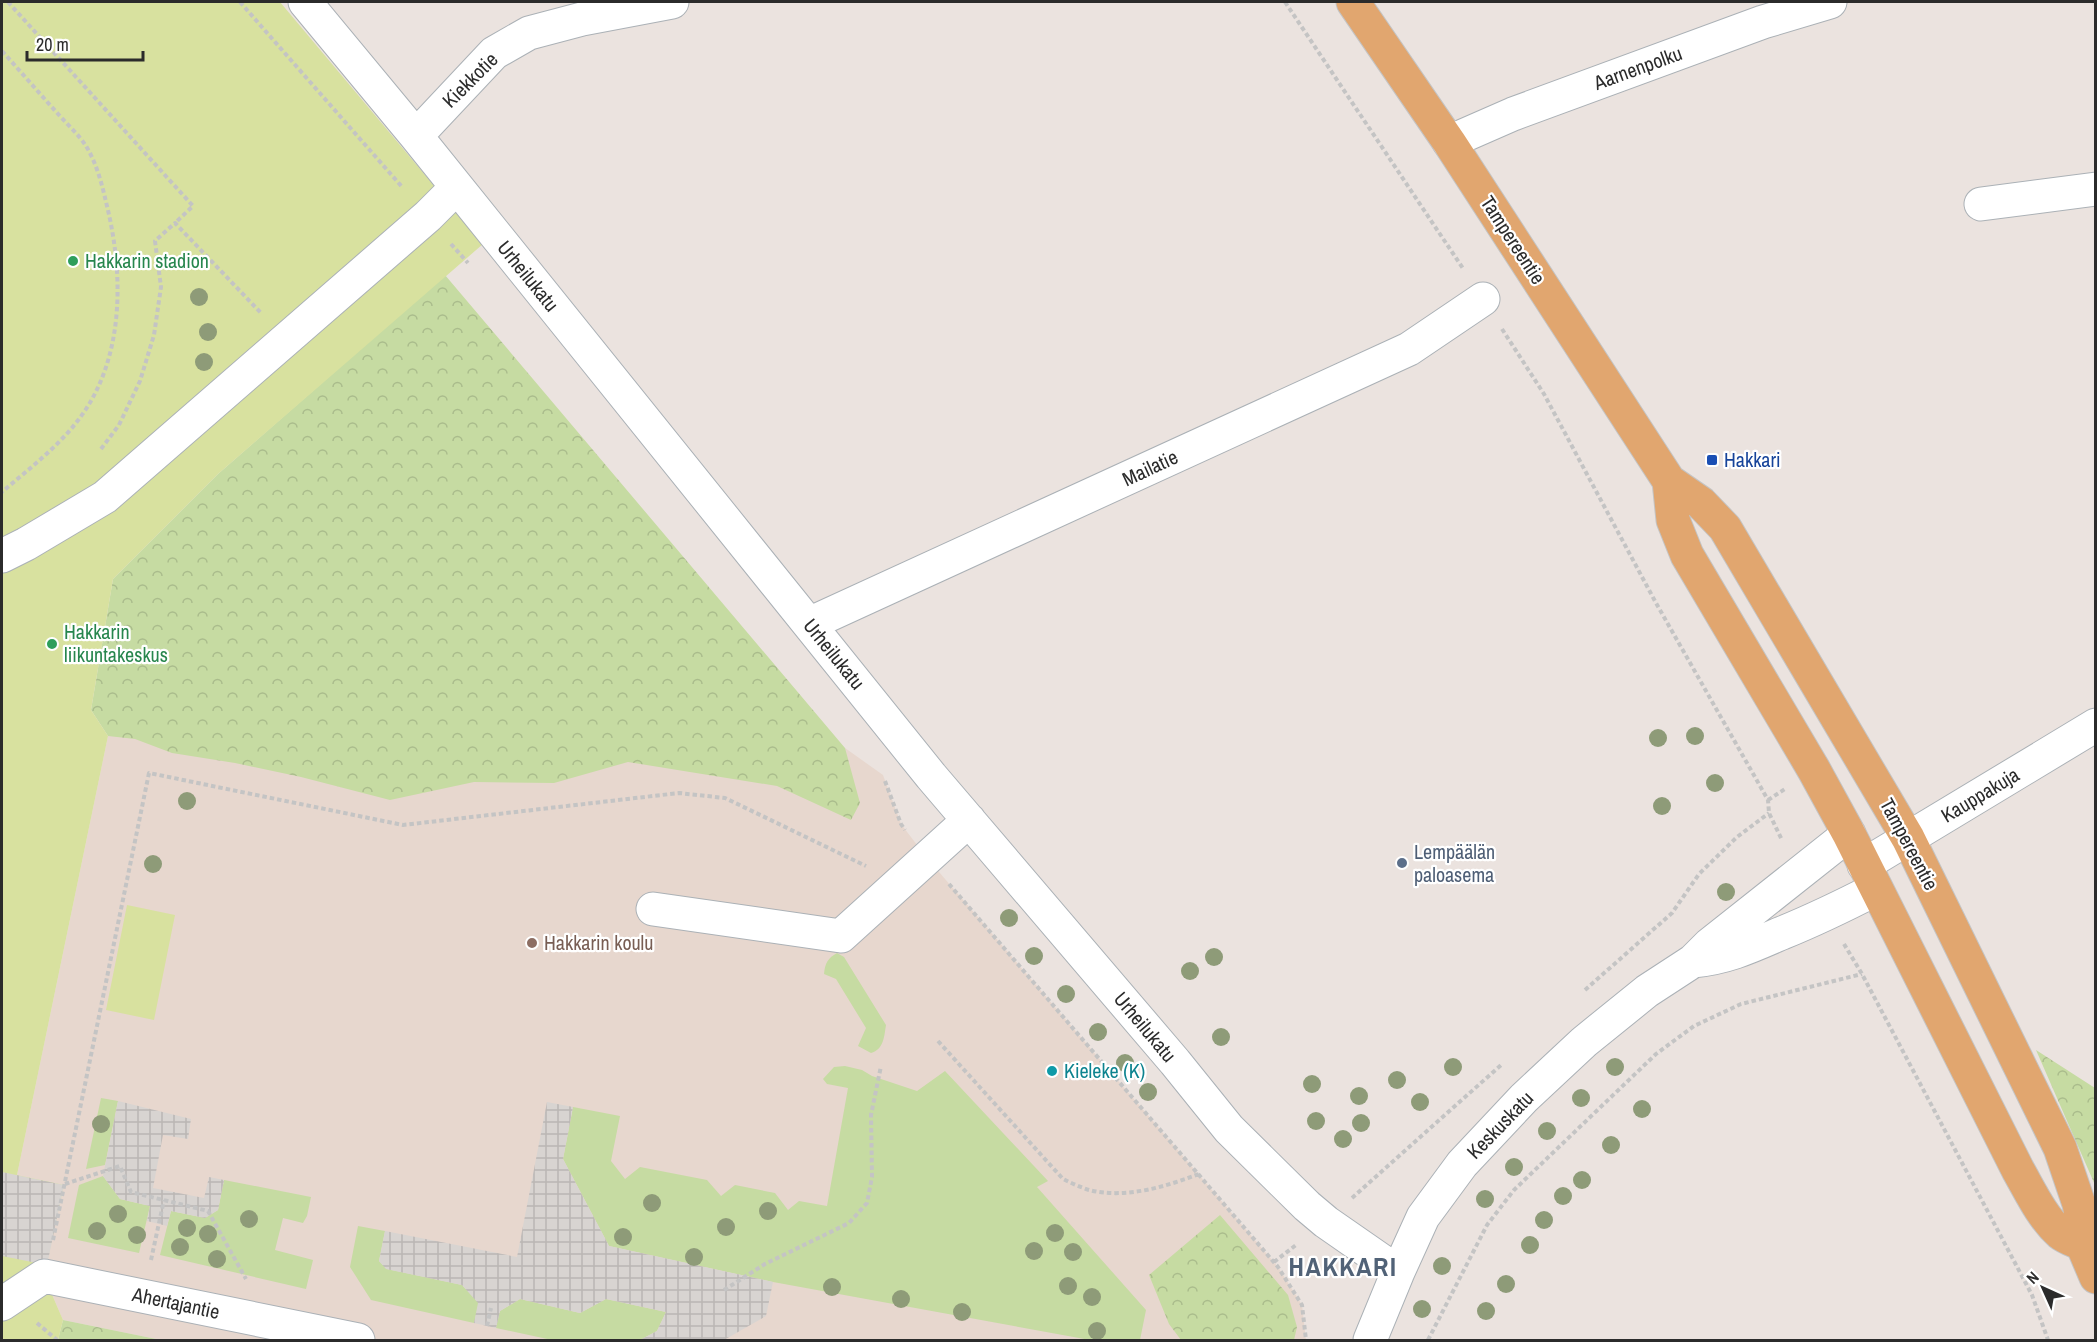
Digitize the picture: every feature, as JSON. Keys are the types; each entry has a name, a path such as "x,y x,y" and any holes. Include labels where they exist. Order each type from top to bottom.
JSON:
{"main road":[{"name":"Tampereentie","path":"1353,2 1449,142 1669,482 1701,503 1725,528 1908,838 2060,1148 2084,1225 2082,1244 2096,1277"},
{"name":"Tampereentie","path":"1669,482 1673,520 1688,555 1849,834 2033,1196 2061,1234 2082,1244"}],"street":[{"name":"Urheilukatu","path":"305,2 416,136 931,776 1175,1062 1229,1129 1307,1206 1398,1272"},
{"name":"Kiekkotie","path":"416,136 494,53 529,33 672,2"},
{"name":"Aarnenpolku","path":"1449,142 1513,114 1741,30 1830,2"},
{"path":"2,556 105,497 428,216 456,188"},
{"path":"1981,204 2096,189"},
{"name":"Mailatie","path":"809,624 1409,349 1483,299"},
{"name":"Kauppakuja","path":"1870,877 1908,838 2096,725"},
{"path":"653,909 841,936 969,820"},
{"name":"Keskuskatu","path":"1370,1341 1423,1217 1462,1164 1524,1098 1584,1042 1647,991 1693,961 1709,945 1849,834"},
{"name":"Keskuskatu","path":"1693,961 1717,959 1826,915 1870,877"},
{"path":"2,1304 44,1276"},
{"name":"Ahertajantie","path":"44,1276 358,1341"}],"path":[{"path":"8,2 193,206 155,241 161,287 154,335 140,381 119,425 95,457"},
{"path":"240,2 428,216"},
{"path":"1285,2 1544,394 1656,603 1768,800 1770,813 1800,872"},
{"path":"2,51 86,146 101,182 112,224 117,257 118,293 114,333 106,362 96,391 85,410 59,442 2,492"},
{"path":"175,223 286,340"},
{"path":"44,1276 149,773 403,825 679,793 725,798 869,867"},
{"path":"1583,992 1672,913 1699,874 1737,837 1770,813"},
{"path":"1826,915 1862,974 2032,1295 2048,1341"},
{"path":"1428,1341 1487,1225 1514,1190 1656,1054 1694,1026 1741,1004 1862,974"},
{"path":"938,1041 1063,1179 1089,1190 1120,1194 1156,1187 1199,1173"},
{"path":"1274,1262 1326,1222 1503,1063"},
{"path":"724,1290 765,1264 849,1223 867,1203 872,1177 871,1115 881,1066"},
{"path":"64,1185 120,1166 131,1192 208,1211 246,1280"},
{"path":"150,1267 164,1200"},
{"path":"487,1326 491,1308"}],"shaded area":[{"name":"Hakkarin koulu","path":"121,668 845,748 883,775 901,824 927,858 1278,1267 1302,1305 1306,1340 161,1340 63,1320 44,1276 64,1185 17,1175"},
{"path":"118,1101 191,1119 188,1139 163,1135 153,1188 204,1198 209,1177 224,1180 218,1210 205,1218 171,1211 167,1226 147,1221 150,1206 120,1199 103,1176"},
{"path":"547,1102 573,1107 563,1159 609,1246 773,1282 766,1316 724,1340 640,1340 657,1331 666,1312 606,1299 580,1313 520,1299 500,1311 496,1328 474,1323 478,1303 462,1285 386,1269 379,1261 385,1231 517,1257"},
{"path":"2,1172 64,1185 47,1265 2,1256"}],"green space":[{"name":"Hakkarin liikuntakeskus","path":"2,2 280,2 483,244 218,474 113,579 91,710 108,736 17,1175 64,1185 44,1276 63,1320 58,1340 2,1340"},
{"path":"445,275 845,748 860,803 851,820 777,786 628,762 554,783 474,782 390,800 301,777 172,753 135,739 108,736 91,710 113,579 218,474"},
{"path":"127,905 175,915 154,1020 106,1010"},
{"path":"837,953 844,957 886,1025 881,1046 871,1053 858,1046 866,1028 836,979 824,974 828,961"},
{"path":"2036,1050 2095,1088 2095,1185"},
{"path":"845,1066 917,1091 945,1071 1048,1181 1037,1187 1146,1310 1140,1340 1090,1340 773,1282 609,1246 563,1159 573,1107 620,1116 611,1161 625,1179 640,1167 707,1180 721,1196 735,1185 775,1193 788,1210 799,1201 827,1206 848,1088 827,1084 823,1079 834,1067"},
{"path":"101,1098 118,1101 105,1165 86,1169"},
{"path":"103,1176 120,1199 150,1206 139,1253 68,1238 79,1185"},
{"path":"224,1180 311,1197 303,1223 283,1218 275,1250 313,1260 306,1289 160,1255 171,1211 205,1218 218,1210"},
{"path":"1220,1215 1288,1295 1297,1327 1294,1340 1181,1340 1169,1324 1149,1275"},
{"path":"358,1226 385,1231 379,1261 387,1269 462,1285 479,1303 474,1323 371,1300 350,1267"},
{"path":"520,1299 580,1313 606,1299 666,1312 657,1331 640,1340 552,1340 496,1328 500,1311"},
{"path":"63,1320 161,1340 58,1340"}],"place":[{"name":"Hakkarin stadion","path":"73,261"},
{"name":"Hakkari","path":"1712,460"},
{"name":"Hakkarin liikuntakeskus","path":"52,644"},
{"name":"Lempäälän paloasema","path":"1402,863"},
{"name":"Hakkarin koulu","path":"532,943"},
{"name":"Kieleke (K)","path":"1052,1071"}],"district":[{"name":"HAKKARI","path":"1343,1267"}]}
